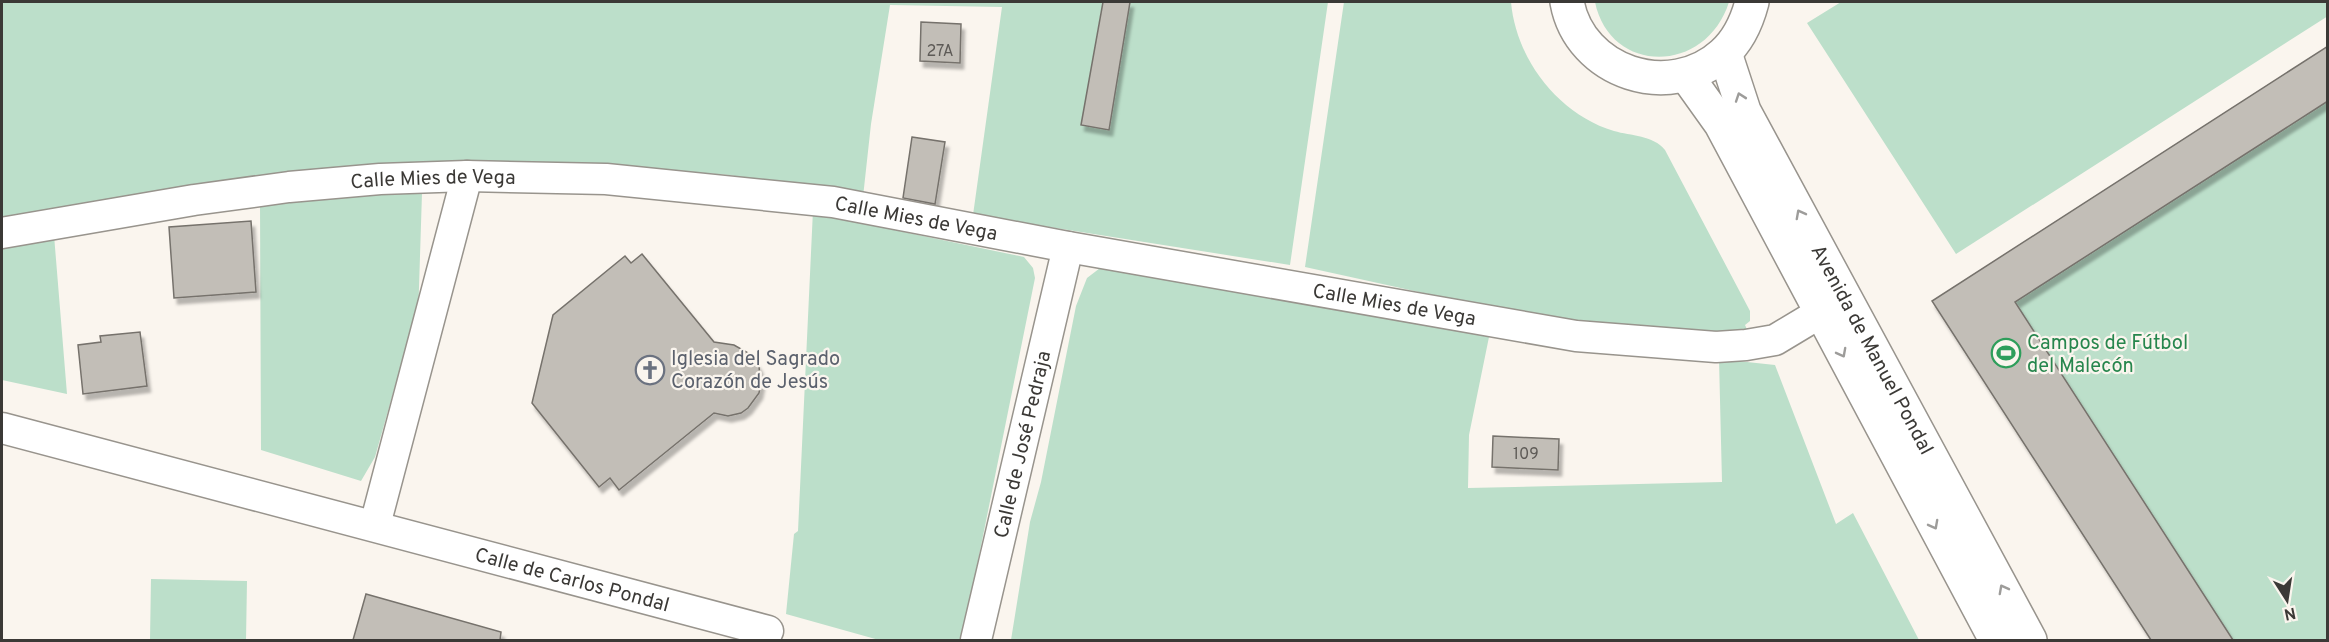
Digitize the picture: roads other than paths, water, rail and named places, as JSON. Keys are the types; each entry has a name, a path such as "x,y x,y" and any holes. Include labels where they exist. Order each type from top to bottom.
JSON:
{"main road":[{"path":"1567,2 1578,33 1599,57 1626,72 1656,79 1686,75 1707,66 1725,53 1742,30 1752,2"},
{"name":"Avenida de Manuel Pondal","path":"1725,53 1744,111 2030,640"},
{"name":"Avenida de Manuel Pondal","path":"1686,75 1721,124 1995,640"}],"street":[{"name":"Calle Mies de Vega","path":"2,232 289,187 380,179 467,176 606,179 833,202 1068,248 1576,336 1716,347 1746,345 1775,340 1820,313"},
{"path":"375,525 467,176"},
{"name":"Calle de José Pedraja","path":"976,640 1068,248"},
{"name":"Calle de Carlos Pondal","path":"2,428 768,631"}],"place":[{"name":"Campos de Fútbol del Malecón","path":"2006,353"},
{"name":"Iglesia del Sagrado Corazón de Jesús","path":"650,370"}]}
